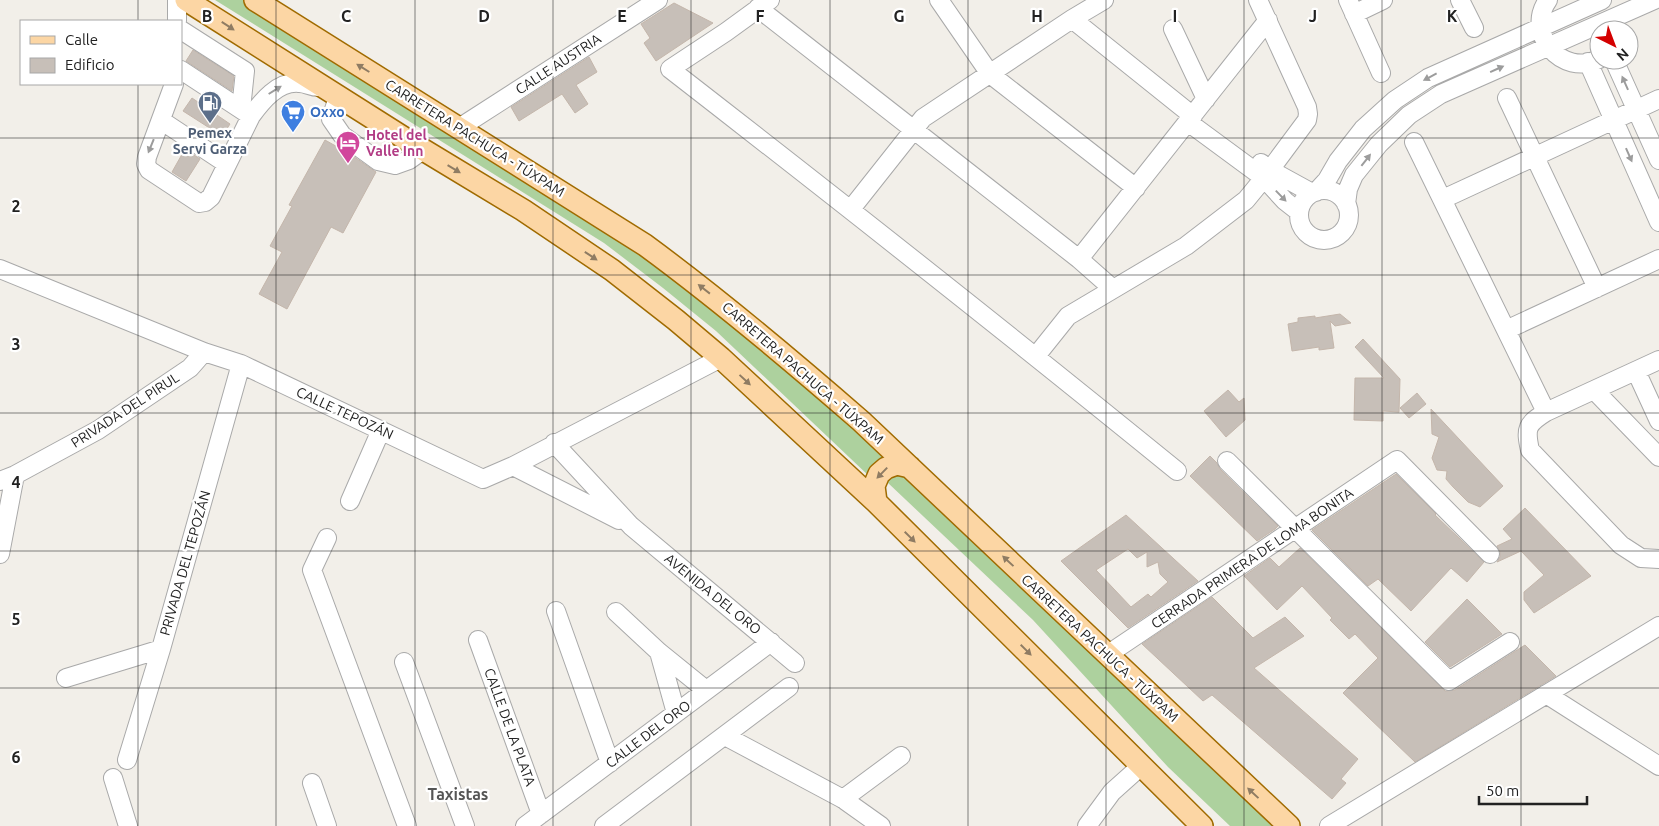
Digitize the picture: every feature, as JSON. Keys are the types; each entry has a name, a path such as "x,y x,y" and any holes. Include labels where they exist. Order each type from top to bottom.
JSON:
{"main road":[{"path":"186,0 423,150 523,210 612,270 721,358 876,502 1202,826"},
{"name":"CARRETERA PACHUCA - TÚXPAM","path":"255,0 645,246 706,290 816,382 910,467 1289,826"},
{"path":"876,502 874,486 879,474 886,468 897,464 910,467"},
{"path":"1168,792 1186,826"}],"street":[{"path":"177,0 177,20"},
{"name":"CALLE AUSTRIA","path":"459,128 657,0"},
{"path":"939,0 990,74 1136,188"},
{"path":"851,209 923,118 1072,19 1104,0"},
{"path":"1036,356 1068,316 1186,246 1246,200 1307,120 1307,107 1258,0"},
{"path":"1381,72 1351,7 1383,0"},
{"path":"1460,0 1474,28"},
{"path":"1548,0 1540,19 1541,33 1548,47 1557,56 1568,62 1589,60"},
{"path":"1267,174 1314,192 1328,190 1342,197 1349,211 1348,220 1340,234 1332,239 1315,238 1302,228 1299,219 1301,204 1314,192 1327,180 1338,161 1363,129 1395,100 1428,78 1602,0"},
{"path":"1346,204 1348,188 1354,176 1379,144 1409,115 1441,94 1654,0"},
{"path":"1113,289 1079,259 913,129 764,4 670,69 851,209 1178,471"},
{"path":"1072,19 1196,112 1267,174 1285,201 1299,212"},
{"path":"1079,259 1268,20"},
{"path":"1173,28 1196,112"},
{"path":"174,85 146,164 149,170 157,176 199,203 205,202 211,197 228,164 246,112 245,71 182,31"},
{"path":"1596,70 1613,120 1659,222"},
{"path":"1618,70 1659,160"},
{"path":"182,71 246,112"},
{"path":"246,112 260,103 270,93 283,86 299,82 331,92 331,119 342,135 378,161 395,165 409,160 423,150"},
{"path":"1508,98 1597,288"},
{"path":"1443,200 1659,99"},
{"path":"162,121 228,164"},
{"path":"1414,142 1546,412"},
{"path":"1506,330 1659,259"},
{"name":"CALLE TEPOZÁN","path":"0,270 204,352 241,364 483,479 513,466"},
{"name":"PRIVADA DEL PIRUL","path":"0,554 8,478 98,430 190,368 204,352"},
{"path":"513,466 554,443 721,358"},
{"path":"1659,360 1546,412 1532,420 1526,434 1530,450 1621,545 1641,558 1659,559"},
{"name":"PRIVADA DEL TEPOZÁN","path":"127,760 161,649 241,364"},
{"path":"1636,371 1659,421"},
{"path":"1594,390 1659,457"},
{"path":"350,501 381,430"},
{"name":"AVENIDA DEL ORO","path":"554,443 631,526 795,663"},
{"name":"CERRADA PRIMERA DE LOMA BONITA","path":"1107,655 1397,460 1490,554"},
{"path":"1227,461 1449,681 1510,642"},
{"name":"AVENIDA DEL ORO","path":"513,466 631,526"},
{"path":"327,538 312,570 407,826"},
{"path":"556,611 610,762"},
{"path":"616,612 659,652 706,690"},
{"path":"1329,826 1659,626"},
{"name":"CALLE DE LA PLATA","path":"478,640 541,814"},
{"name":"CALLE DEL ORO","path":"525,826 771,642"},
{"path":"66,678 161,649"},
{"path":"659,652 676,713"},
{"path":"404,662 465,826"},
{"path":"604,826 789,687"},
{"path":"1546,694 1659,766"},
{"path":"725,736 843,799 881,826"},
{"path":"843,799 901,756"},
{"path":"1087,826 1112,792 1141,766"},
{"path":"113,778 128,826"},
{"path":"312,783 327,826"}],"green space":[{"path":"215,0 246,0 675,275 891,455 870,477 716,331 604,243"},
{"path":"898,471 1285,826 1230,826 1168,767 1033,620 887,482 887,477"}],"building":[{"path":"674,3 713,23 656,61 644,43 650,38 641,24"},
{"path":"193,50 234,76 232,91 186,61"},
{"path":"589,57 597,72 576,85 588,104 575,113 562,94 519,121 511,107"},
{"path":"192,98 230,124 222,136 183,111"},
{"path":"325,140 376,172 343,233 331,227 287,309 259,294 282,252 270,246 292,206 289,205"},
{"path":"185,149 200,159 186,181 172,172"},
{"path":"1340,314 1351,323 1335,326 1330,321 1334,348 1319,350 1319,347 1292,351 1288,324 1298,322 1298,318 1315,316 1315,318"},
{"path":"1363,339 1400,379 1399,412 1383,411 1383,421 1354,420 1355,378 1384,378 1355,347"},
{"path":"1228,390 1239,402 1244,398 1245,420 1226,437 1204,411"},
{"path":"1417,393 1426,404 1409,418 1400,408"},
{"path":"1431,409 1503,486 1480,507 1468,502 1453,487 1446,479 1447,471 1437,470 1432,458 1439,437 1432,434"},
{"path":"1210,456 1220,469 1278,526 1275,529 1257,541 1190,476"},
{"path":"1396,474 1484,562 1467,582 1451,568 1411,611 1378,579 1368,586 1312,530"},
{"path":"1525,508 1591,576 1534,613 1524,600 1524,592 1544,575 1521,551 1497,562 1500,552 1497,546 1512,539 1503,529"},
{"path":"1126,515 1198,581 1128,628 1061,561","holes":["1128,549 1137,558 1147,552 1147,567 1158,562 1160,574 1168,582 1151,597 1148,594 1131,607 1096,570"]},
{"path":"1300,548 1445,691 1455,690 1525,645 1556,676 1415,762 1343,693 1378,658 1355,634 1349,639 1330,620 1332,618 1302,586 1277,610 1244,576 1270,558 1279,567"},
{"path":"1212,597 1253,638 1285,617 1304,636 1254,668 1358,759 1341,779 1346,783 1332,799 1212,695 1203,701 1142,644"},
{"path":"1467,599 1502,634 1450,667 1425,642"}],"place":[{"name":"Pemex Servi Garza","path":"210,124"},
{"name":"Oxxo","path":"293,133"},
{"name":"Hotel del Valle Inn","path":"348,164"}],"district":[{"name":"Taxistas","path":"458,794"}]}
